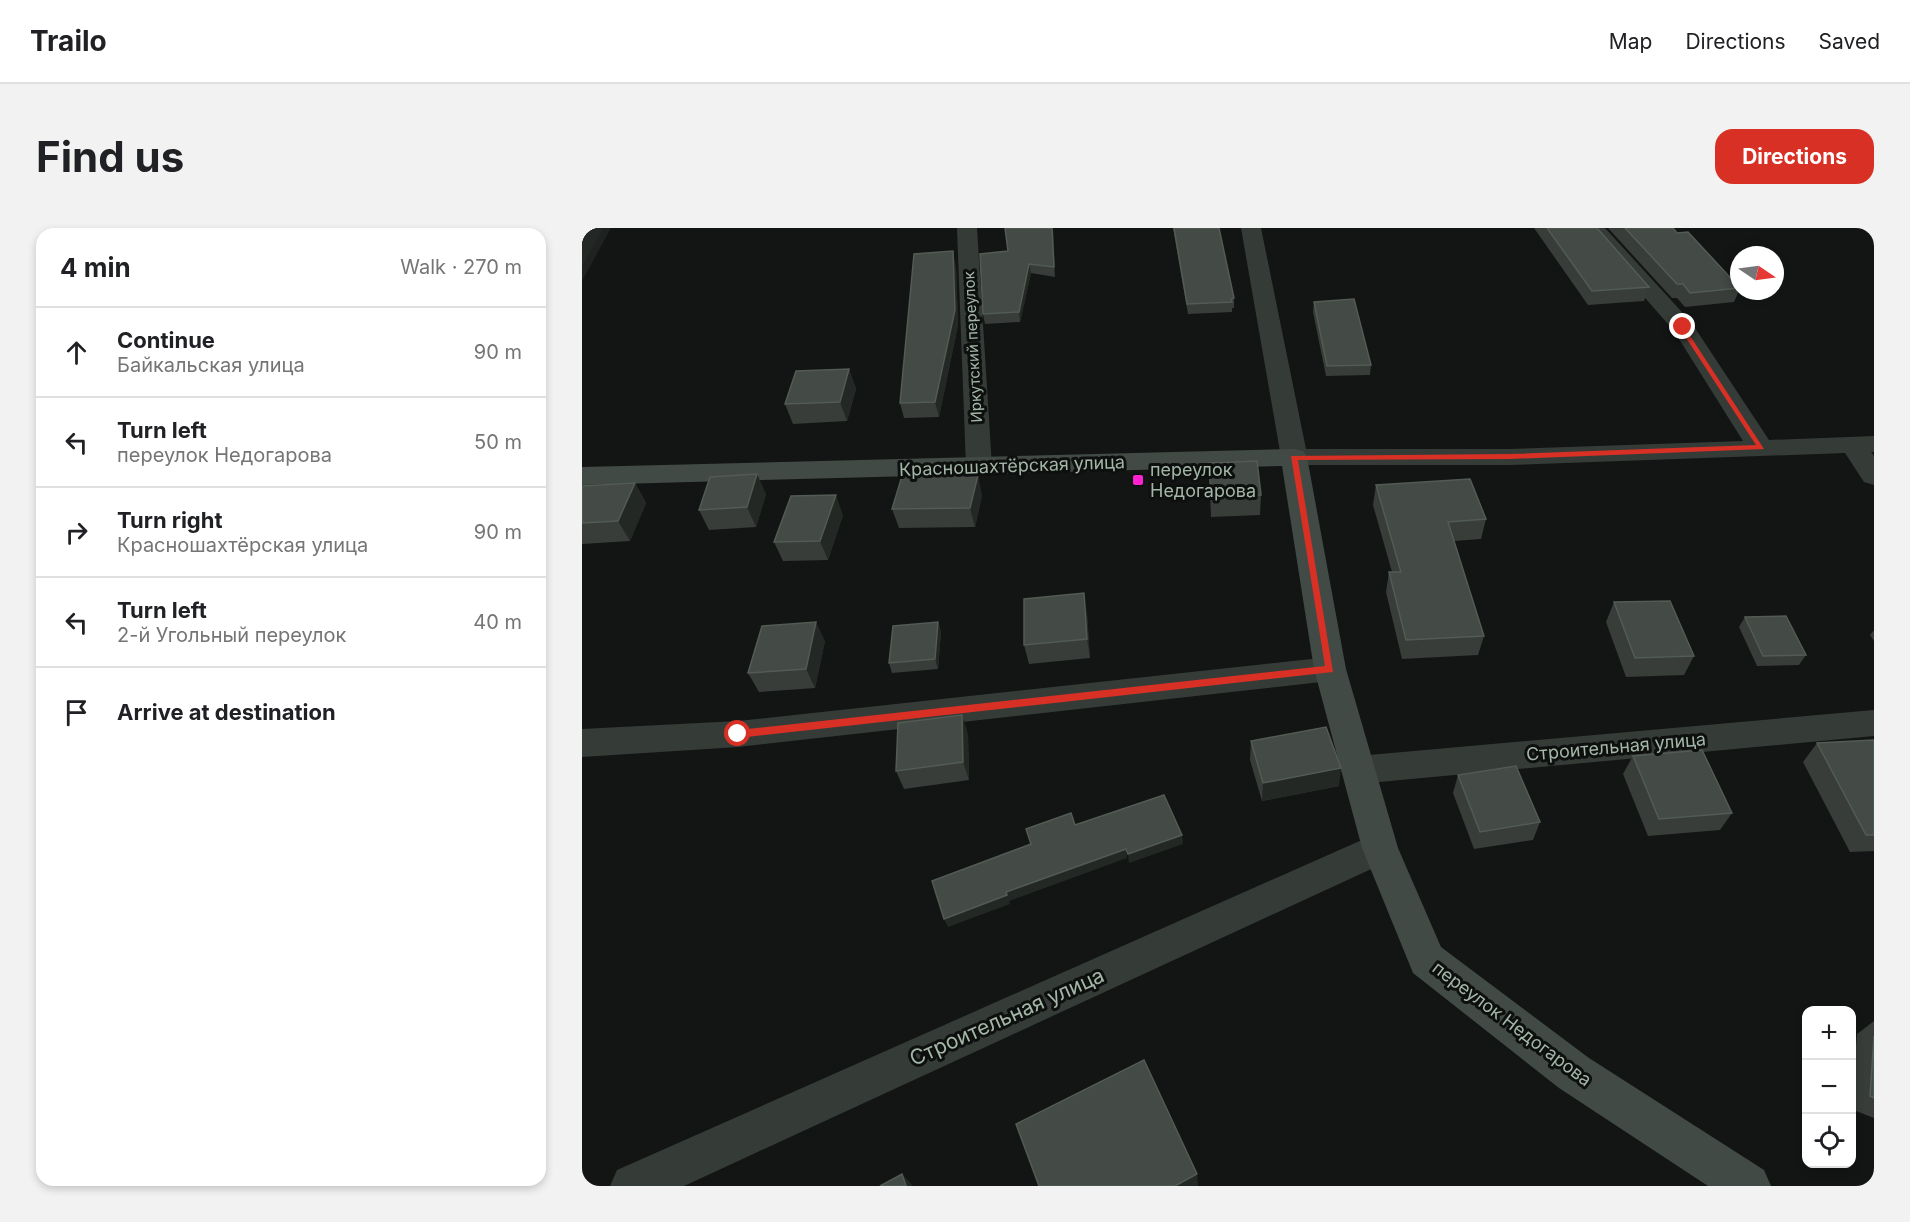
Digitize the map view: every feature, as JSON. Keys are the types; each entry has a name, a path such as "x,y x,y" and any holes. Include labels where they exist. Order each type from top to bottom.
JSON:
{"street":[{"name":"Иркутский переулок","path":"968,228 979,467"},
{"name":"переулок Недогарова","path":"1251,228 1330,669 1380,848 1427,960 1575,1073 1748,1186"},
{"path":"1594,228 1683,327 1761,448"},
{"name":"Красношахтёрская улица","path":"582,476 1294,458 1510,457 1863,444"},
{"path":"1863,444 1874,476"},
{"path":"582,743 738,734 1330,669"},
{"name":"Строительная улица","path":"1358,770 1874,723"},
{"name":"Строительная улица","path":"633,1186 1380,848"}],"shaded area":[{"path":"582,228 611,228 582,281"}],"building":[{"path":"1005,228 1052,228 1054,267 1029,264 1019,312 983,314 980,254 1008,251"},
{"path":"1174,228 1219,228 1234,298 1231,299 1232,302 1187,304"},
{"path":"1547,228 1597,228 1649,287 1592,291"},
{"path":"1625,228 1673,228 1677,233 1688,232 1730,277 1730,289 1690,293 1683,284 1677,284"},
{"path":"953,251 955,310 935,402 900,403 914,254"},
{"path":"1354,299 1371,365 1327,366 1314,302"},
{"path":"849,369 840,402 785,404 796,371"},
{"path":"1257,461 1261,495 1211,497 1209,463"},
{"path":"757,474 747,507 699,510 710,477"},
{"path":"978,475 970,508 892,509 902,476"},
{"path":"1470,479 1486,519 1448,522 1484,636 1406,640 1389,572 1401,572 1376,485"},
{"path":"635,483 618,521 582,523 582,486"},
{"path":"836,495 820,541 774,542 791,496"},
{"path":"1084,593 1087,639 1024,645 1024,599"},
{"path":"1670,601 1694,656 1635,658 1614,602"},
{"path":"1786,616 1806,655 1763,656 1745,617"},
{"path":"816,622 806,669 748,673 762,626"},
{"path":"938,622 935,659 889,663 893,626"},
{"path":"962,715 963,762 896,771 898,723"},
{"path":"1326,727 1341,768 1263,783 1251,741"},
{"path":"1874,740 1874,835 1866,835 1817,743"},
{"path":"1702,750 1732,813 1659,819 1633,756"},
{"path":"1516,766 1540,822 1480,832 1458,775"},
{"path":"1164,795 1182,835 1128,854 1126,849 1006,892 1007,895 944,919 932,881 1031,844 1026,829 1071,813 1075,825"},
{"path":"1874,1036 1874,1098 1870,1096"},
{"path":"1144,1060 1197,1174 1175,1186 1039,1186 1016,1124"},
{"path":"902,1174 906,1186 880,1186"}],"place":[{"name":"переулок Недогарова","path":"1138,480"}],"route":[{"path":"738,734 1141,692 1330,669 1294,458 1510,457 1761,448 1683,327"}]}
